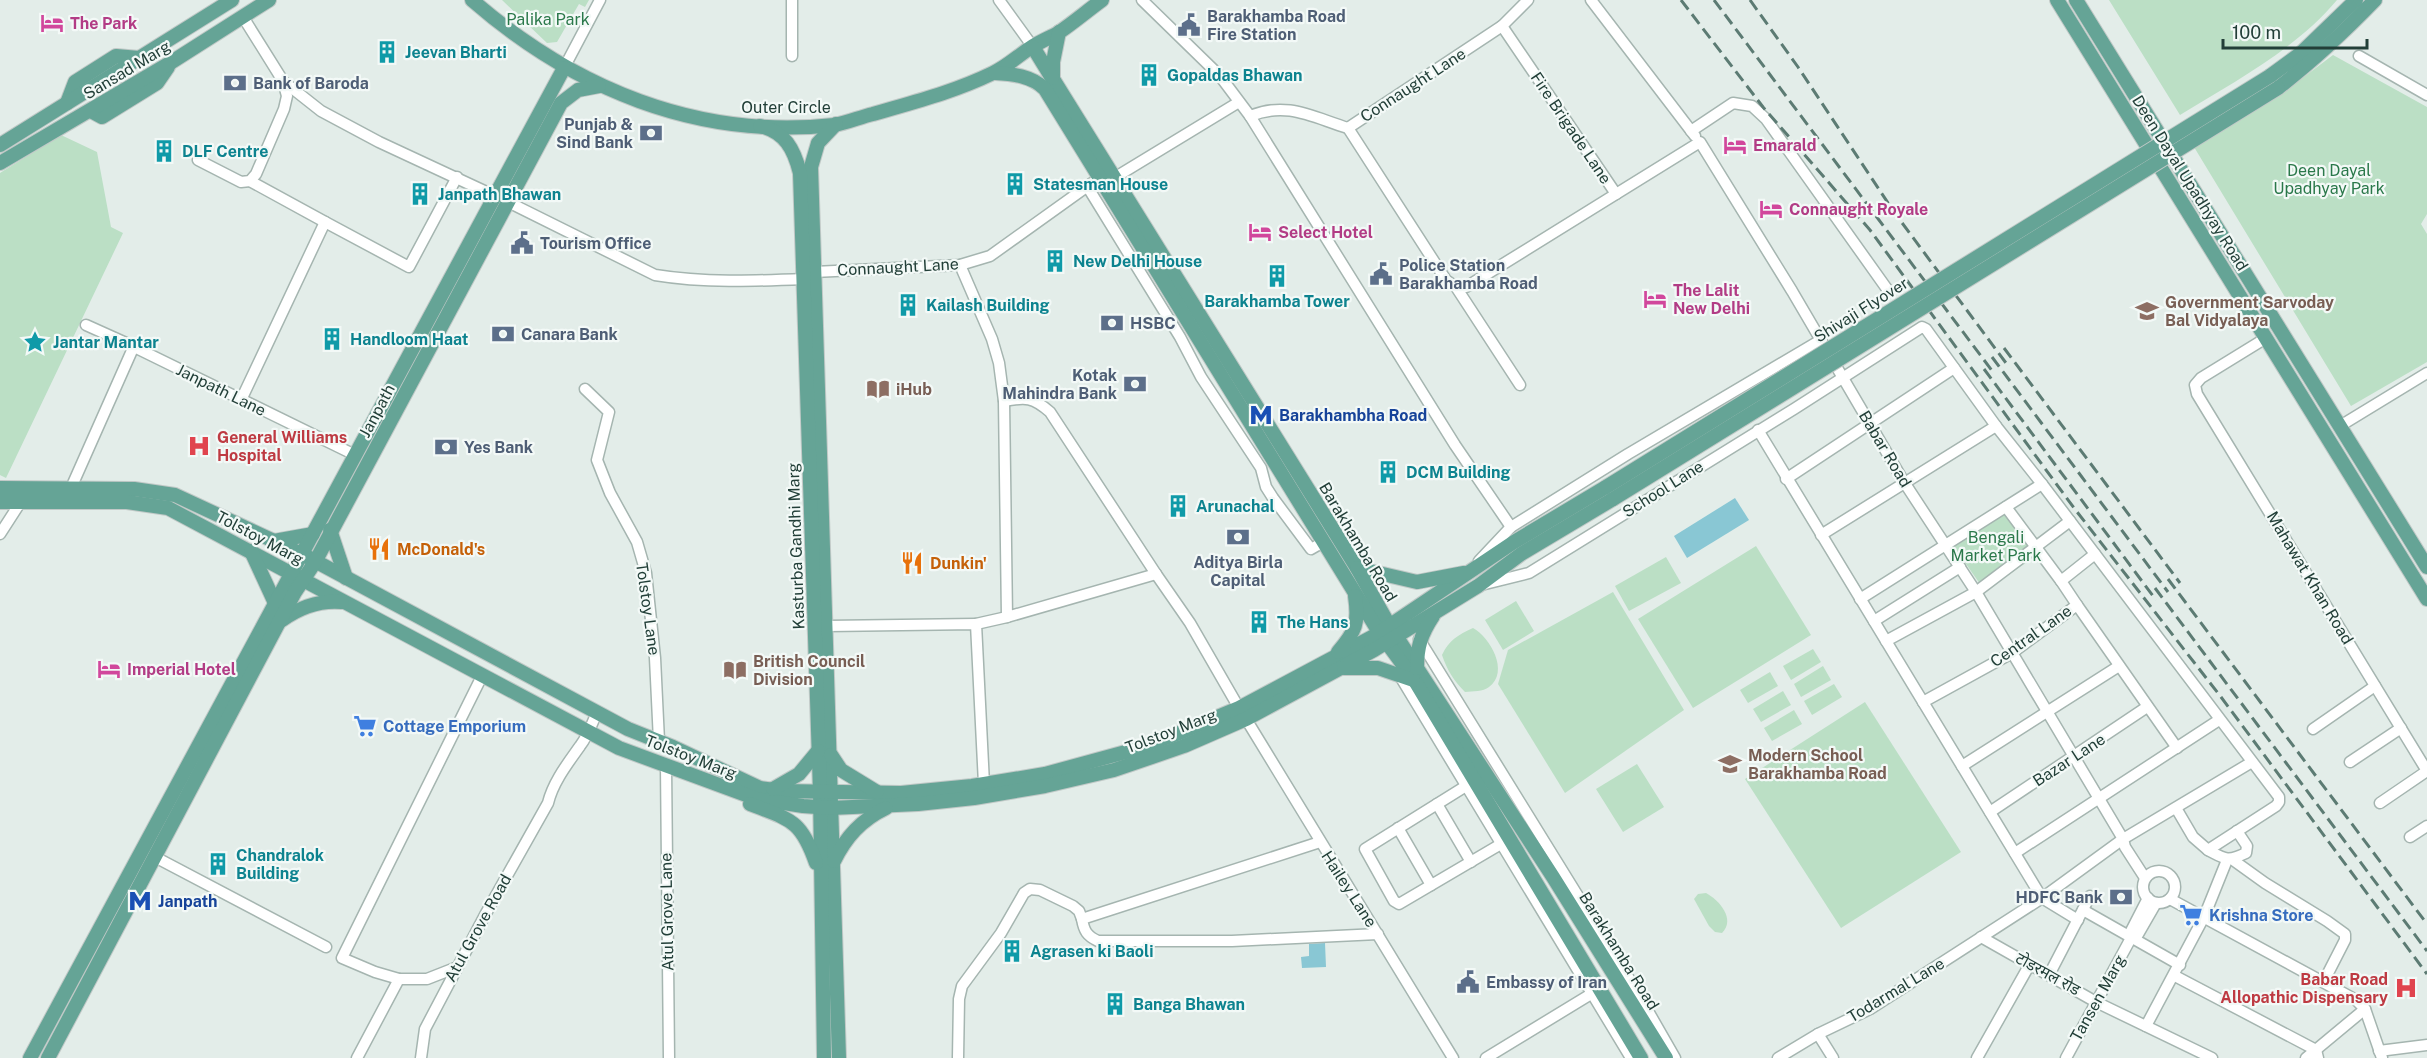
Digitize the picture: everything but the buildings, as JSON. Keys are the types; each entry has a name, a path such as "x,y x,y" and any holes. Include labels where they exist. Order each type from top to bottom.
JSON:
{"main road":[{"name":"Sansad Marg","path":"0,163 91,111 102,117 157,83 170,63 268,0"},
{"name":"Outer Circle","path":"472,0 501,26 564,68 599,86 657,107 720,123 760,126 836,124 923,101 995,72 1059,32 1102,0"},
{"name":"Deen Dayal Upadhyay Road","path":"2057,0 2427,599"},
{"name":"Deen Dayal Upadhyay Road","path":"2076,0 2427,567"},
{"path":"2274,82 2356,0"},
{"path":"2274,82 2332,44 2375,0"},
{"name":"Sansad Marg","path":"0,145 67,103 75,82 116,56 139,58 228,1"},
{"path":"1053,79 1053,62 1059,32"},
{"name":"Barakhamba Road","path":"1033,47 1357,568 1388,634"},
{"name":"Janpath","path":"30,1058 275,603 297,575 315,561 501,199 564,68"},
{"name":"Barakhamba Road","path":"995,72 1033,80 1042,86 1093,182 1171,292 1355,591 1388,634 1619,973 1666,1058"},
{"name":"Shivaji Flyover","path":"1388,634 1438,610 1478,586 1609,493 2274,82"},
{"name":"Janpath","path":"48,1058 281,621 302,554 355,455 501,199 561,103 578,90 599,86"},
{"name":"Kasturba Gandhi Marg","path":"824,1058 820,876 826,791 809,276 812,161 815,148 822,137 836,124"},
{"name":"Kasturba Gandhi Marg","path":"760,126 778,132 785,138 801,173 809,276 827,626 825,753"},
{"name":"Tolstoy Marg","path":"0,488 134,489 167,492 302,554 628,729 760,788 901,793 984,784 1044,774 1114,756 1243,714"},
{"name":"Shivaji Flyover","path":"1388,634 1469,572 1514,542 1609,493"},
{"name":"Tolstoy Marg","path":"0,502 127,502 160,506 297,575 619,748 757,799 825,807 894,805 984,796 1045,786 1114,770 1184,746 1388,634"},
{"path":"330,530 346,578"},
{"path":"273,541 313,534"},
{"path":"251,551 275,603"},
{"path":"1357,568 1417,582 1469,572"},
{"path":"1355,591 1358,615 1356,627 1336,663 1416,675 1419,639 1438,610"},
{"path":"281,621 298,610 317,603 347,602"},
{"name":"Barakhamba Road","path":"1416,675 1595,992 1641,1058"},
{"path":"772,790 799,774 825,753 841,770 878,793"},
{"path":"686,774 711,789 788,819 800,828 808,842 820,876"},
{"path":"833,864 842,845 856,828 873,815 894,805"},
{"name":"Kasturba Gandhi Marg","path":"825,807 833,864 839,1058"}],"street":[{"path":"564,68 600,0"},
{"path":"792,0 792,56"},
{"path":"999,0 1033,47"},
{"path":"1142,0 1195,50 1250,116 1455,445 1511,527"},
{"name":"Connaught Lane","path":"1250,116 1266,109 1278,108 1348,128 1502,26 1528,0"},
{"name":"Babar Road","path":"1591,0 1700,142 1792,291 1904,482 1976,592 2125,847 2148,876"},
{"path":"243,16 284,81 287,103 256,174 250,181"},
{"name":"Fire Brigade Lane","path":"1456,286 1466,287 1616,194 1502,26"},
{"path":"2359,56 2427,95"},
{"name":"Connaught Lane","path":"284,81 321,111 379,142 457,177 655,275 676,279 729,281 960,265 990,256 1093,182"},
{"path":"1114,178 1239,102"},
{"path":"1691,131 1733,103 1752,106 1766,119 1887,289"},
{"path":"1348,128 1446,280 1456,286 1520,386"},
{"path":"1616,194 1700,142"},
{"path":"198,160 241,182 250,181 409,267 457,177"},
{"path":"1093,182 1201,377 1261,468 1266,487 1273,498 1311,549 1325,541"},
{"path":"241,400 325,222"},
{"path":"960,265 992,339 999,363 1004,401 1007,617"},
{"path":"1157,301 1171,292"},
{"name":"Janpath Lane","path":"86,325 134,346 355,455"},
{"name":"School Lane","path":"1478,586 1529,573 1922,327 1926,329 1954,368"},
{"name":"Mahawat Khan Road","path":"2266,338 2201,378 2195,385 2197,394 2427,771"},
{"path":"1469,572 1511,527 1628,454 1820,341"},
{"path":"71,488 134,346"},
{"path":"1786,479 1954,368 2279,797 2276,806 2208,850"},
{"path":"2340,426 2427,373"},
{"name":"Tolstoy Lane","path":"585,389 609,412 597,460 610,493 637,543 646,573 655,658 659,741"},
{"name":"Hailey Lane","path":"1004,401 1024,398 1039,402 1050,412 1155,574 1191,623 1320,842 1453,1058"},
{"path":"1821,535 1996,426"},
{"path":"1758,430 2042,898 2131,938 2180,965"},
{"path":"1860,599 2042,484"},
{"path":"0,534 20,503"},
{"path":"2006,507 2061,581"},
{"path":"1886,641 1976,592 2070,521"},
{"name":"Central Lane","path":"1923,702 2012,653 2077,605 2061,581 2095,554"},
{"path":"1874,621 1960,567"},
{"path":"827,626 976,624 1155,574"},
{"path":"2077,605 2177,747"},
{"path":"976,624 984,784"},
{"path":"1419,639 1619,973 1675,1058"},
{"path":"1962,766 2119,666"},
{"path":"1397,673 1501,844 1595,992 1630,1058"},
{"path":"455,969 427,979 399,980 342,958 482,676"},
{"path":"2313,729 2375,686"},
{"name":"Bazar Lane","path":"1990,812 2147,707"},
{"name":"Atul Grove Road","path":"422,1058 424,1029 548,803 550,793 572,754 580,746 597,712"},
{"path":"2015,853 2219,720"},
{"path":"2350,762 2401,728"},
{"name":"Todarmal Lane","path":"1778,1058 1818,1034 1870,1009 2042,898 2122,839 2252,762"},
{"name":"Atul Grove Lane","path":"666,766 669,1058"},
{"path":"2380,802 2427,771"},
{"path":"1466,786 1364,851 1394,901 1399,904 1501,844"},
{"path":"1437,804 1471,862"},
{"path":"2176,808 2193,837 2208,850 2230,860 2345,934 2345,940 2324,981"},
{"path":"2410,837 2427,826"},
{"path":"1398,828 1431,885"},
{"path":"2146,1026 2175,976 2230,860 2248,850 2237,831"},
{"path":"1082,919 1320,842"},
{"path":"155,857 326,947"},
{"path":"2160,871 2172,876 2176,887 2172,897 2162,903 2152,901 2143,891 2148,876 2160,871"},
{"path":"958,1058 959,999 962,986 1001,933 1024,893 1030,889 1040,890 1079,911 1088,937 1098,941 1232,941 1378,934"},
{"path":"2049,975 2091,896"},
{"path":"2172,897 2200,910 2204,917 2356,1000 2365,1009 2381,1054 2427,1045"},
{"name":"Tansen Marg","path":"2066,1058 2131,938 2138,936 2152,901"},
{"name":"टोडरमल रोड","path":"1981,937 2096,1002 2212,1058"},
{"path":"1977,1058 2030,964"},
{"path":"2175,976 2317,1054"},
{"path":"357,1058 399,980"},
{"path":"1486,1058 1595,992"},
{"path":"2306,1058 2317,1054 2365,1009"},
{"path":"1818,1034 1833,1058"}],"green space":[{"name":"Palika Park","path":"502,0 589,0 585,7 579,4 557,42 547,43"},
{"path":"2109,0 2337,0 2302,34 2263,64 2180,115"},
{"name":"Deen Dayal Upadhyay Park","path":"2333,55 2427,107 2427,214 2421,224 2427,234 2427,362 2351,406 2194,147 2292,86"},
{"name":"Jantar Mantar","path":"61,135 97,152 111,227 123,233 6,478 0,475 0,173"},
{"name":"Bengali Market Park","path":"2006,502 2043,551 1985,591 1947,537"},
{"path":"1756,546 1811,635 1693,708 1638,619"},
{"path":"1666,557 1681,583 1629,611 1615,586"},
{"path":"1613,592 1684,710 1565,793 1498,684 1508,650"},
{"path":"1516,601 1534,631 1503,650 1485,620"},
{"path":"1473,628 1486,639 1491,647 1498,664 1498,673 1495,681 1487,689 1465,692 1451,675 1442,655 1454,638"},
{"path":"1813,649 1821,662 1791,680 1783,666"},
{"path":"1823,666 1831,680 1801,697 1794,684"},
{"path":"1770,672 1778,686 1748,703 1740,690"},
{"path":"1834,684 1842,697 1812,715 1804,701"},
{"path":"1783,691 1791,705 1761,722 1753,709"},
{"path":"1865,702 1961,852 1841,928 1745,779"},
{"path":"1794,710 1802,724 1772,741 1764,728"},
{"path":"1637,764 1664,807 1623,832 1596,789"},
{"path":"1706,893 1716,900 1727,916 1726,928 1722,933 1715,932 1709,926 1694,899 1698,894"}],"water":[{"path":"1735,498 1749,520 1687,558 1674,536"},
{"path":"1325,943 1326,967 1302,968 1301,957 1309,956 1309,944"}],"railway":[{"path":"1681,0 1763,107 1870,230 2074,508 2221,697 2427,974"},
{"path":"1714,0 1993,372"},
{"path":"1750,0 1798,67 1894,212 2006,363"},
{"path":"2004,348 2180,583"},
{"path":"1992,357 2168,592"},
{"path":"1984,369 2156,600"},
{"path":"2168,579 2427,924"},
{"path":"2155,588 2427,951"}],"place":[{"name":"The Park","path":"52,23"},
{"name":"Barakhamba Road Fire Station","path":"1189,25"},
{"name":"Jeevan Bharti","path":"387,52"},
{"name":"Gopaldas Bhawan","path":"1149,75"},
{"name":"Bank of Baroda","path":"235,83"},
{"name":"Punjab & Sind Bank","path":"651,133"},
{"name":"Emarald","path":"1735,145"},
{"name":"DLF Centre","path":"164,151"},
{"name":"Statesman House","path":"1015,184"},
{"name":"Janpath Bhawan","path":"420,194"},
{"name":"Connaught Royale","path":"1771,209"},
{"name":"Select Hotel","path":"1260,232"},
{"name":"Tourism Office","path":"522,243"},
{"name":"New Delhi House","path":"1055,261"},
{"name":"Police Station Barakhamba Road","path":"1381,274"},
{"name":"Barakhamba Tower","path":"1277,276"},
{"name":"The Lalit New Delhi","path":"1655,299"},
{"name":"Kailash Building","path":"908,305"},
{"name":"Government Sarvoday Bal Vidyalaya","path":"2147,311"},
{"name":"HSBC","path":"1112,323"},
{"name":"Canara Bank","path":"503,334"},
{"name":"Handloom Haat","path":"332,339"},
{"name":"Jantar Mantar","path":"35,342"},
{"name":"Kotak Mahindra Bank","path":"1135,384"},
{"name":"iHub","path":"878,389"},
{"name":"Barakhambha Road","path":"1261,415"},
{"name":"General Williams Hospital","path":"199,446"},
{"name":"Yes Bank","path":"446,447"},
{"name":"DCM Building","path":"1388,472"},
{"name":"Arunachal","path":"1178,506"},
{"name":"Aditya Birla Capital","path":"1238,537"},
{"name":"McDonald's","path":"379,549"},
{"name":"Dunkin'","path":"912,563"},
{"name":"The Hans","path":"1259,622"},
{"name":"Imperial Hotel","path":"109,669"},
{"name":"British Council Division","path":"735,670"},
{"name":"Cottage Emporium","path":"365,726"},
{"name":"Modern School Barakhamba Road","path":"1730,764"},
{"name":"Chandralok Building","path":"218,864"},
{"name":"HDFC Bank","path":"2121,897"},
{"name":"Janpath","path":"140,901"},
{"name":"Krishna Store","path":"2191,915"},
{"name":"Agrasen ki Baoli","path":"1012,951"},
{"name":"Embassy of Iran","path":"1468,982"},
{"name":"Babar Road Allopathic Dispensary","path":"2406,988"},
{"name":"Banga Bhawan","path":"1115,1004"}]}
